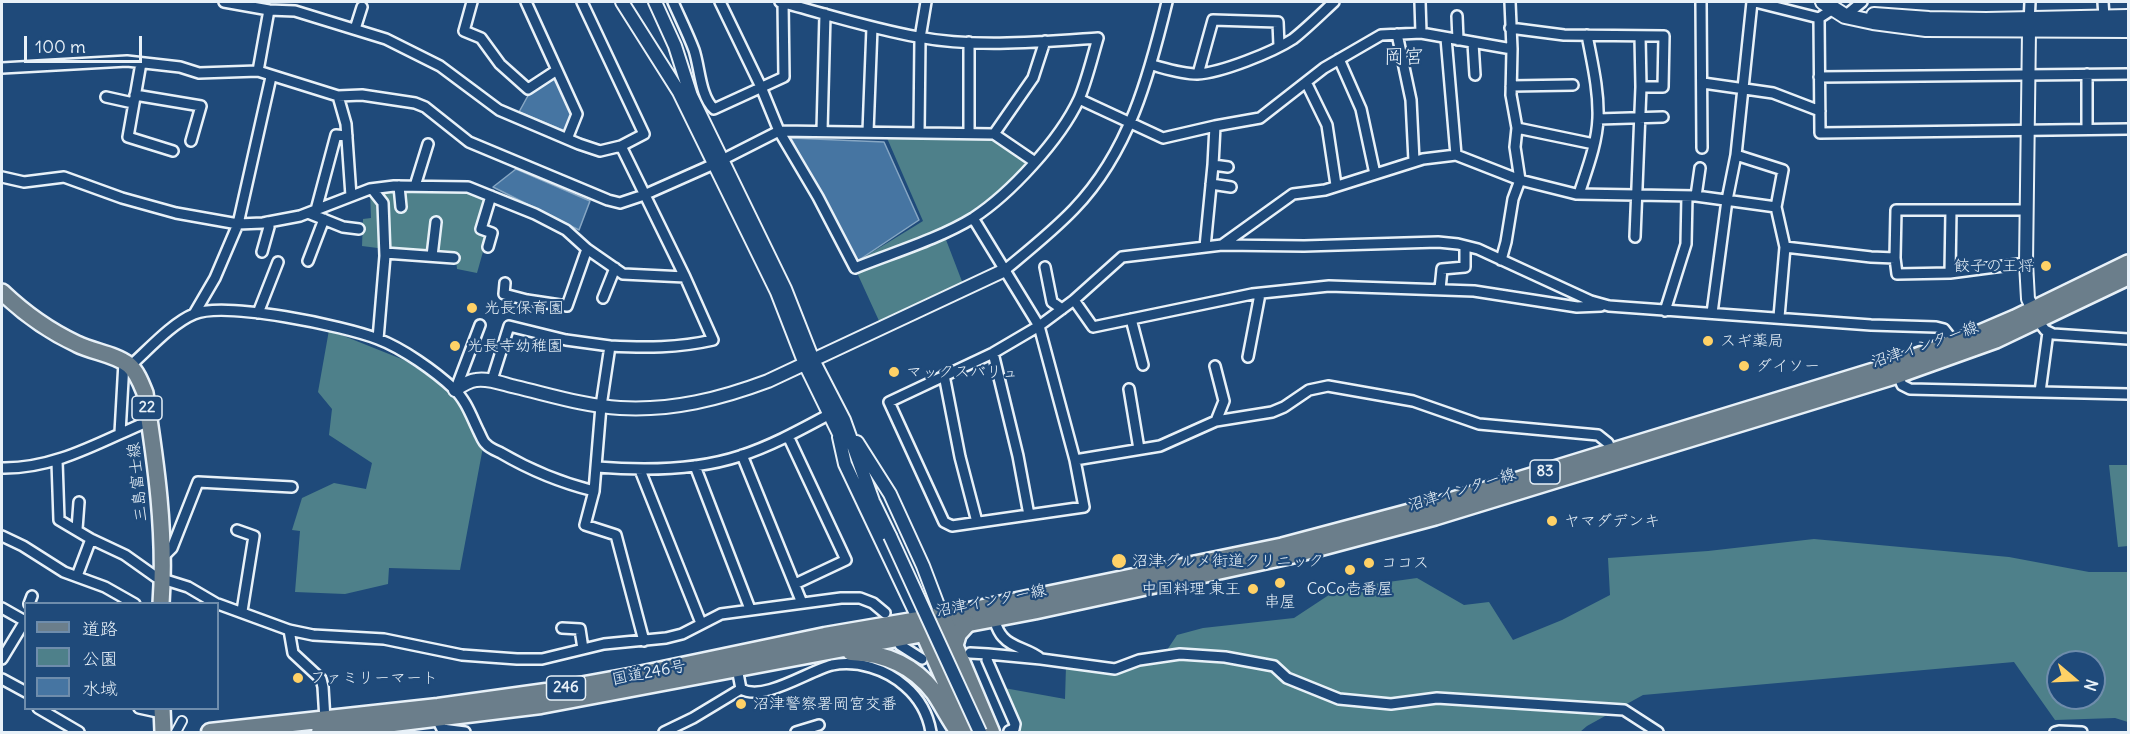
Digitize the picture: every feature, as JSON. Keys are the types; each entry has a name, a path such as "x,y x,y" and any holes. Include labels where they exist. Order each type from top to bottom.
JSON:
{"highway":[{"name":"国道246号","path":"210,732 437,719 594,696 766,663 944,622"},
{"path":"944,622 962,650"},
{"path":"967,624 958,634 991,732"},
{"name":"国道246号","path":"323,726 546,692 634,676 837,633 922,626"},
{"path":"922,626 968,732"},
{"name":"246","path":"766,663 850,652 872,653 889,658 904,665 928,686 959,732"}],"main road":[{"path":"1834,9 1873,22 1926,29 2029,26 2128,30"},
{"path":"2029,26 2104,17 2128,17"},
{"name":"沼津インター線","path":"1896,370 1955,342 2040,321 2128,263"},
{"name":"沼津インター線","path":"944,622 1299,542 1613,456 1968,350 2040,321 2128,277"},
{"path":"2,292 22,311 50,330 79,345 127,364"},
{"name":"三島富士線","path":"127,364 143,387 149,421 159,493 163,557 161,602"},
{"name":"沼津インター線","path":"944,622 967,624 994,619 1353,540 1435,517 1613,456"}],"street":[{"path":"224,2 270,10 295,11 386,39 440,66 499,110 600,151 621,146 644,134 582,2"},
{"path":"472,2 464,31 481,39 500,64 528,89 557,70"},
{"path":"526,2 577,114 567,139"},
{"path":"622,2 679,92 718,162"},
{"path":"656,2 675,46 691,96 718,162 836,419 854,466 890,536 980,732"},
{"path":"673,2 694,51 704,90 714,109 761,87 783,77 782,2 920,38 969,42 1098,38 1079,99 1053,140 1015,183 973,218 927,240 855,268 818,197 779,131 761,87 720,2"},
{"path":"919,133 920,38 926,2"},
{"path":"458,388 476,380 492,380 601,406 659,408 696,404 729,396 768,381 1005,270 1075,208 1108,165 1131,122 1152,65 1167,2"},
{"path":"1152,65 1198,74 1224,69 1280,46 1293,38 1334,2"},
{"path":"1420,2 1421,33"},
{"path":"1501,260 1513,199 1520,180 1515,147 1517,128 1511,95 1510,2"},
{"path":"1701,2 1702,148"},
{"path":"1712,313 1727,200 1736,155 1753,2 1819,18 1834,9 1862,2"},
{"path":"2030,2 2025,263 2027,290 2040,321 2040,392"},
{"path":"2103,2 2104,17"},
{"path":"355,29 362,8"},
{"path":"258,71 270,10"},
{"path":"822,132 825,14"},
{"path":"1457,16 1458,40"},
{"path":"1819,18 1820,133 2128,129"},
{"path":"1198,74 1213,20 1278,22 1280,46"},
{"path":"868,132 872,27"},
{"path":"1510,28 1564,35 1664,36 1663,87 1641,87"},
{"path":"1397,33 1411,100 1413,161"},
{"path":"1079,99 1163,138 1260,118 1339,59 1381,35 1421,33 1512,49"},
{"path":"1579,194 1594,144 1598,119 1597,91 1587,35"},
{"path":"1635,237 1641,87 1640,36"},
{"path":"1446,38 1456,155"},
{"path":"994,134 1033,78 1045,41"},
{"path":"969,42 969,133"},
{"path":"1473,43 1475,75"},
{"path":"1339,59 1361,110 1375,174"},
{"path":"2,68 127,62 180,67 199,73 258,71 271,77 338,96 362,95 415,104 425,107 469,142 620,203 644,195 718,162 779,131 994,134 1035,162"},
{"path":"141,63 128,137 174,151"},
{"path":"1819,77 2128,74"},
{"path":"2087,75 2087,129"},
{"path":"195,314 219,270 238,224 271,77"},
{"path":"1306,82 1327,125 1336,185"},
{"path":"1703,83 1773,93 1820,111"},
{"path":"1511,86 1573,85"},
{"path":"338,96 346,124 351,196"},
{"path":"106,97 201,106 191,141"},
{"path":"1598,119 1663,117"},
{"path":"1205,247 1215,126"},
{"path":"1517,128 1594,144"},
{"path":"312,211 336,135 347,136"},
{"path":"415,186 428,144"},
{"path":"492,380 508,326 566,340 610,346 664,348 713,340 621,146"},
{"path":"1222,245 1293,194 1325,190 1413,161 1456,155 1520,180 1579,194 1692,196 1776,207"},
{"path":"1736,155 1783,170 1776,207 1785,247 1779,317"},
{"path":"1213,165 1228,167"},
{"path":"1665,311 1686,244 1692,196 1700,168"},
{"path":"2,177 24,182 64,177 122,198 177,213 238,224 267,222 312,211 372,189 399,186 468,187 535,214 566,230 587,249 623,274 685,277"},
{"path":"1211,184 1231,186"},
{"path":"399,186 401,207"},
{"path":"372,189 383,203 385,253 378,339"},
{"path":"488,247 492,233 481,229 491,196"},
{"path":"2025,263 1950,273 1897,274 1895,258 1896,210 2026,210"},
{"path":"1950,273 1951,210"},
{"path":"312,211 343,227 359,229"},
{"path":"973,218 1039,326 1075,460 1084,507 952,526 944,522 889,402 993,353 1039,326 1074,300 1122,257 1222,245 1438,243 1478,249 1590,301 1609,306"},
{"path":"308,261 324,219"},
{"path":"262,252 270,227 267,222"},
{"path":"432,256 436,222"},
{"path":"1440,290 1442,269 1465,267 1465,246"},
{"path":"1785,247 1895,258"},
{"path":"505,283 504,294 567,306 587,249"},
{"path":"385,253 454,258"},
{"path":"258,313 278,262"},
{"path":"1045,267 1052,302 1062,309"},
{"path":"603,298 615,268"},
{"path":"1074,300 1093,327 1260,294 1329,286 1474,291 1577,307 1609,306 1871,325 1936,327 1944,329 1955,342"},
{"path":"1248,357 1260,294"},
{"path":"120,433 127,364 171,330 195,314 206,311 258,313 323,324 378,339 406,354 458,388"},
{"path":"1131,319 1143,365"},
{"path":"2040,321 2061,335 2128,339"},
{"path":"480,325 458,388 485,444 522,465 573,486 594,491"},
{"path":"610,346 601,406 594,491 585,525 616,535 644,641"},
{"path":"993,353 1018,456 1029,515"},
{"path":"1215,366 1224,401 1216,421"},
{"path":"1896,370 1902,385 1910,389 2128,394"},
{"path":"944,375 960,457 977,522"},
{"path":"1075,460 1160,446 1216,421 1272,412 1284,407 1309,390 1328,386 1413,401 1479,424 1598,435 1604,438 1613,456"},
{"path":"1129,389 1139,449"},
{"path":"597,467 640,470 695,466 742,455 836,419"},
{"path":"836,419 893,494 944,622"},
{"path":"836,419 845,464 922,626"},
{"path":"2,468 57,461 99,445 149,421"},
{"path":"788,436 846,561 795,584"},
{"path":"742,455 802,603"},
{"path":"57,461 59,520 125,555 156,577 188,587 214,602"},
{"path":"695,466 750,609"},
{"path":"640,470 701,623"},
{"path":"163,557 172,548 198,482 292,487"},
{"path":"77,529 79,502"},
{"path":"237,530 254,536 242,611"},
{"path":"2,536 23,546 64,572 105,586 133,602"},
{"path":"77,576 91,539"},
{"path":"219,605 242,611 289,630 384,639 486,658 542,659 583,649 682,634 721,614 750,609 860,597 873,603 885,613"},
{"path":"2,609 24,620"},
{"path":"994,619 1001,635 1008,641 1035,653 1041,659"},
{"path":"2,659 24,622"},
{"path":"562,628 580,629 583,649"},
{"path":"289,630 293,653 321,680 323,726"},
{"path":"900,645 922,659"},
{"path":"962,650 1115,669 1139,660 1180,654 1225,657 1274,666 1287,678 1339,699 1390,704 1437,698 1624,710 1658,732"},
{"path":"988,654 987,660 1015,724 1014,729 1009,731"},
{"path":"736,668 741,689 746,692 762,692 831,665 845,664 873,668 900,681 912,692 929,718 931,732"},
{"path":"2,679 24,691"},
{"path":"664,732 693,718 741,689"},
{"path":"41,710 79,732"},
{"path":"142,710 160,722"},
{"path":"437,719 442,729 465,732"},
{"path":"176,732 182,722"},
{"path":"796,732 819,725"},
{"path":"2055,732 2082,732"}],"green space":[{"path":"995,137 1031,161 971,216 943,232 963,284 880,323 853,264 923,221 887,138"},
{"path":"465,188 486,198 477,229 488,234 477,273 457,269 456,258 362,246 363,219 371,218 370,189"},
{"path":"329,330 404,360 450,390 477,428 474,434 483,447 460,570 389,568 388,584 345,594 295,592 300,531 292,530 302,498 334,483 366,489 372,463 329,435 332,409 318,392"},
{"path":"2109,465 2128,465 2128,546 2118,547"},
{"path":"1814,539 2009,557 2089,572 2128,572 2128,722 2115,718 2055,720 2048,710 2106,710 2106,650 2046,650 2046,707 2014,662 1643,695 1580,732 1019,732 1004,688 1065,699 1066,666 1112,669 1191,655 1167,650 1177,635 1203,628 1294,618 1338,589 1417,578 1464,605 1489,602 1513,640 1562,620 1610,595 1608,558 1708,551"}],"water":[{"path":"555,77 572,114 565,131 519,112 530,92"},
{"path":"791,138 884,142 919,220 856,262"},
{"path":"516,169 590,201 579,230 493,187"}],"place":[{"name":"餃子の王将","path":"2046,266"},
{"name":"光長保育園","path":"472,308"},
{"name":"スギ薬局","path":"1708,341"},
{"name":"光長寺幼稚園","path":"455,346"},
{"name":"ダイソー","path":"1744,366"},
{"name":"マックスバリュ","path":"894,372"},
{"name":"ヤマダデンキ","path":"1552,521"},
{"name":"沼津グルメ街道クリニック","path":"1119,561"},
{"name":"ココス","path":"1369,563"},
{"name":"CoCo壱番屋","path":"1350,570"},
{"name":"串屋","path":"1280,583"},
{"name":"中国料理 東王","path":"1253,589"},
{"name":"ファミリーマート","path":"298,678"},
{"name":"沼津警察署岡宮交番","path":"741,704"}],"district":[{"name":"岡宮","path":"1404,57"}]}
